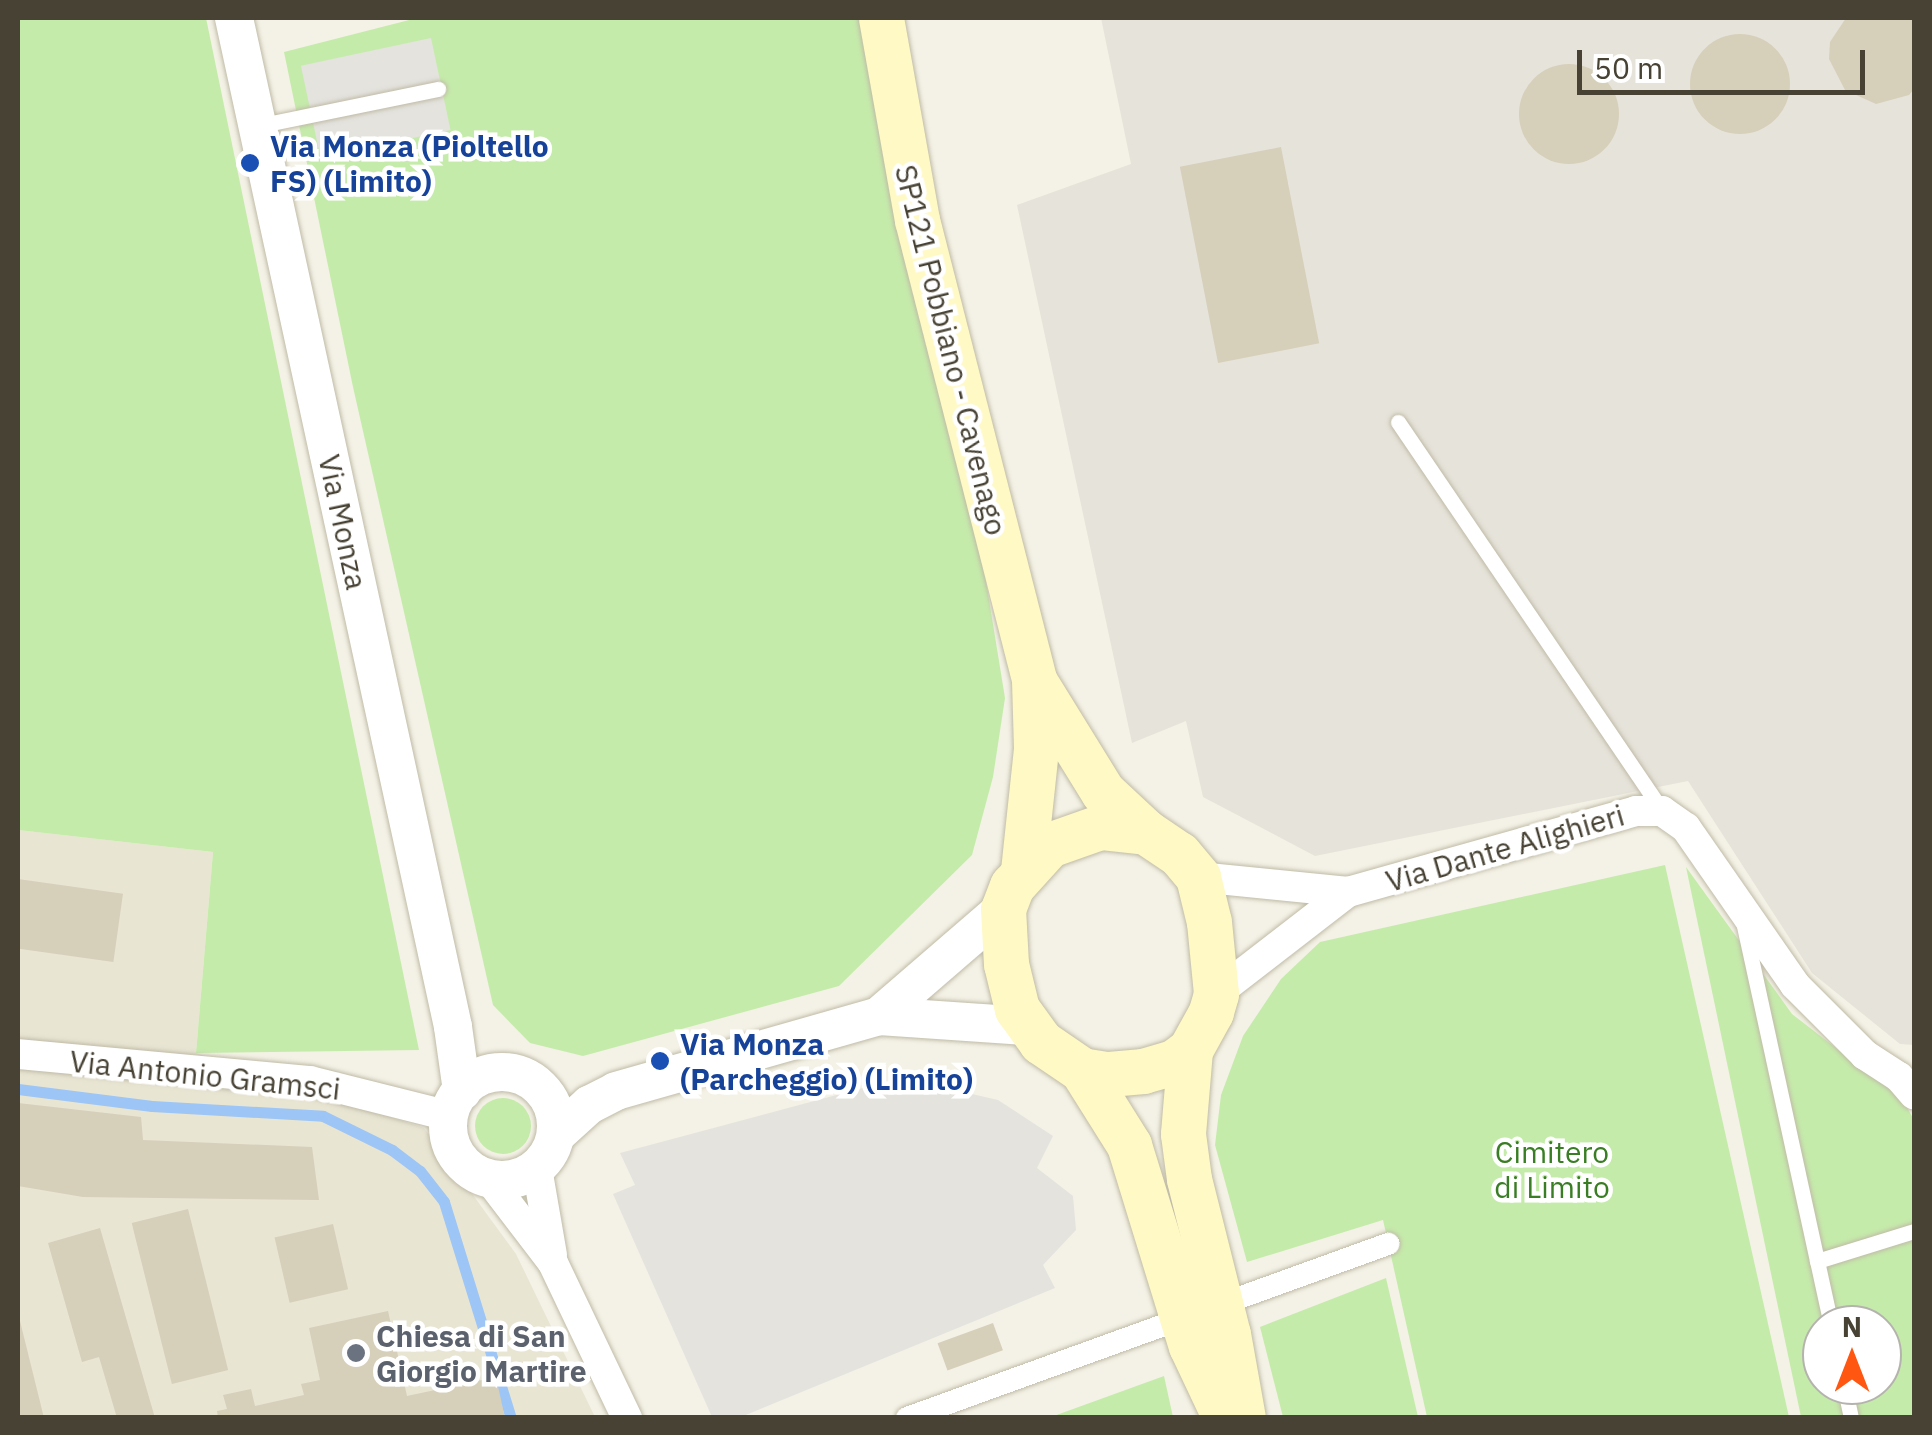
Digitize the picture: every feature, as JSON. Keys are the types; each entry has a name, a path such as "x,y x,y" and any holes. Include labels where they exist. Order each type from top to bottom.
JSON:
{"main road":[{"name":"SP121 Pobbiano - Cavenago","path":"881,18 896,118 924,248 1034,680 1036,749 1013,890"},
{"name":"SP121 Pobbiano - Cavenago","path":"1034,680 1103,792 1146,832"},
{"path":"1119,826 1146,832 1179,854 1198,877 1214,952 1216,994 1203,1030 1190,1050 1174,1062 1143,1072 1106,1074 1082,1070 1041,1042 1026,1026 1006,964 1013,890 1048,845 1077,831 1119,826"},
{"path":"1190,1050 1184,1089 1185,1149 1202,1313 1225,1418"},
{"path":"1082,1070 1135,1159 1243,1418"}],"street":[{"name":"Via Monza","path":"234,18 453,1026 456,1104"},
{"name":"Via Dante Alighieri","path":"1198,877 1348,892 1636,811 1662,810 1686,828 1795,985 1865,1056 1909,1085"},
{"path":"878,1016 1013,890"},
{"name":"Via Dante Alighieri","path":"1216,994 1348,892"},
{"path":"616,1091 538,1085 522,1076 498,1072 480,1077 456,1104 453,1149 471,1170 488,1178 509,1180 537,1168 556,1135 589,1106 616,1091 878,1016 1026,1026"},
{"path":"453,1026 498,1072"},
{"name":"Via Antonio Gramsci","path":"18,1054 310,1081 456,1104"},
{"path":"538,1085 555,1113 556,1135"},
{"path":"537,1168 554,1263"},
{"path":"488,1178 554,1263 628,1418"},
{"path":"907,1418 1388,1244"}],"lane":[{"path":"257,126 438,90"},
{"path":"1398,422 1662,810"},
{"path":"1739,903 1827,1305"},
{"path":"1817,1261 1914,1231"}],"shaded area":[{"path":"1101,18 1914,18 1914,1045 1900,1044 1812,973 1688,781 1315,856 1203,797 1186,721 1132,743 1017,205 1131,164"},
{"path":"431,38 451,130 320,158 301,66"},
{"path":"18,830 213,852 196,1053 424,1128 516,1254 595,1417 18,1418"},
{"path":"870,1086 937,1086 998,1100 1053,1136 1037,1168 1073,1196 1076,1230 1043,1265 1055,1288 741,1417 712,1417 613,1194 635,1185 620,1153"}],"green space":[{"path":"18,18 206,18 419,1050 196,1053 213,852 18,830"},
{"path":"417,18 863,18 976,520 1005,698 993,777 972,855 839,986 583,1056 530,1043 493,1005 353,387 284,52"},
{"name":"Cimitero di Limito","path":"1665,865 1789,1417 1427,1417 1383,1220 1247,1262 1215,1145 1221,1095 1243,1036 1281,979 1320,942"},
{"path":"1686,867 1792,1014 1903,1100 1914,1120 1914,1417 1801,1417"},
{"path":"503,1098 523,1106 531,1126 523,1146 503,1154 483,1146 475,1126 483,1106"},
{"path":"1386,1278 1418,1417 1283,1417 1260,1327"},
{"path":"1164,1376 1173,1417 1051,1417"}],"building":[{"path":"1846,18 1914,18 1914,89 1909,95 1876,104 1845,90 1829,59 1830,42"},
{"path":"1740,34 1759,38 1775,49 1786,65 1790,84 1786,103 1775,119 1759,130 1740,134 1721,130 1705,119 1694,103 1690,84 1694,65 1705,49 1721,38"},
{"path":"1569,64 1597,72 1611,86 1619,114 1611,142 1597,156 1569,164 1541,156 1527,142 1519,114 1527,86 1541,72"},
{"path":"1281,147 1319,343 1218,363 1180,167"},
{"path":"18,879 123,894 113,962 18,949"},
{"path":"18,1103 141,1117 143,1140 312,1147 319,1200 83,1197 18,1186"},
{"path":"188,1209 228,1370 172,1384 132,1223"},
{"path":"333,1224 348,1289 290,1303 275,1237"},
{"path":"100,1228 155,1418 117,1418 99,1357 82,1362 48,1243"},
{"name":"Chiesa di San Giorgio Martire","path":"388,1311 407,1396 496,1377 505,1418 218,1418 217,1411 227,1409 223,1395 251,1389 255,1406 304,1395 301,1384 320,1380 309,1328"},
{"path":"19,1317 44,1418 18,1418"},
{"path":"993,1323 1003,1350 947,1370 938,1343"}],"waterway":[{"path":"18,1089 152,1106 323,1116 392,1150 420,1171 444,1202 511,1418"}],"place":[{"name":"Via Monza (Pioltello FS) (Limito)","path":"250,163"},
{"name":"Via Monza (Parcheggio) (Limito)","path":"660,1061"},
{"name":"Chiesa di San Giorgio Martire","path":"356,1353"}]}
